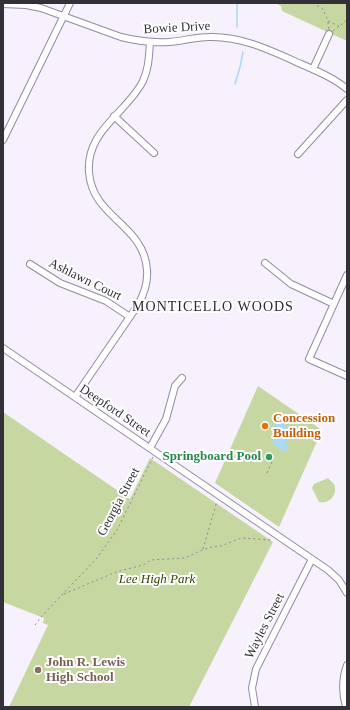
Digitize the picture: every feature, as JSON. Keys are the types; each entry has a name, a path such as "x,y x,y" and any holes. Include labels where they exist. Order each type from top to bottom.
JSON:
{"street":[{"path":"3,140 70,3"},
{"name":"Bowie Drive","path":"3,4 26,5 41,8 121,37 150,42 168,42 209,37 233,38 261,46 313,69 337,81 347,89"},
{"path":"313,69 329,34"},
{"path":"75,397 130,317 140,301 145,288 147,273 145,257 140,246 134,236 108,212 99,201 92,187 89,171 90,156 102,129 135,94 143,81 148,65 150,42"},
{"path":"298,154 347,100"},
{"path":"114,116 154,153"},
{"path":"265,263 291,284 334,304"},
{"name":"Ashlawn Court","path":"30,264 60,283 106,301 130,317"},
{"path":"347,275 310,359 347,376"},
{"name":"Deepford Street","path":"3,348 312,559 334,575 347,593"},
{"path":"150,448 166,419 174,390 182,378"},
{"name":"Wayles Street","path":"255,707 252,688 256,669 304,572 312,559"},
{"path":"346,707 343,694 343,684 347,664"}],"path":[{"path":"313,3 323,9 328,21 329,34"},
{"path":"329,34 347,20"},
{"path":"328,21 339,26"},
{"name":"Georgia Street","path":"35,625 40,617 64,594 97,558 117,530 156,452"},
{"path":"267,473 273,460"},
{"path":"202,550 219,495"},
{"path":"64,594 116,572 143,565 151,560 185,558 202,550 221,546 241,538 274,540"}],"green space":[{"path":"275,3 347,3 347,41 282,11 281,6"},
{"name":"Springboard Pool","path":"258,386 322,430 279,527 215,483"},
{"name":"Lee High Park","path":"3,412 130,499 150,458 273,542 189,707 9,707 48,625 43,623 44,618 3,602"},
{"path":"328,478 334,484 334,495 327,502 319,502 312,488 314,484"}],"water":[{"path":"278,421 293,431 285,443 289,446 285,452 272,443 279,432 273,428"}],"waterway":[{"path":"237,3 237,27"},
{"path":"235,84 243,52"}],"place":[{"name":"Concession Building","path":"265,426"},
{"name":"Springboard Pool","path":"269,457"},
{"name":"John R. Lewis High School","path":"38,670"}],"district":[{"name":"MONTICELLO WOODS","path":"213,307"}]}
